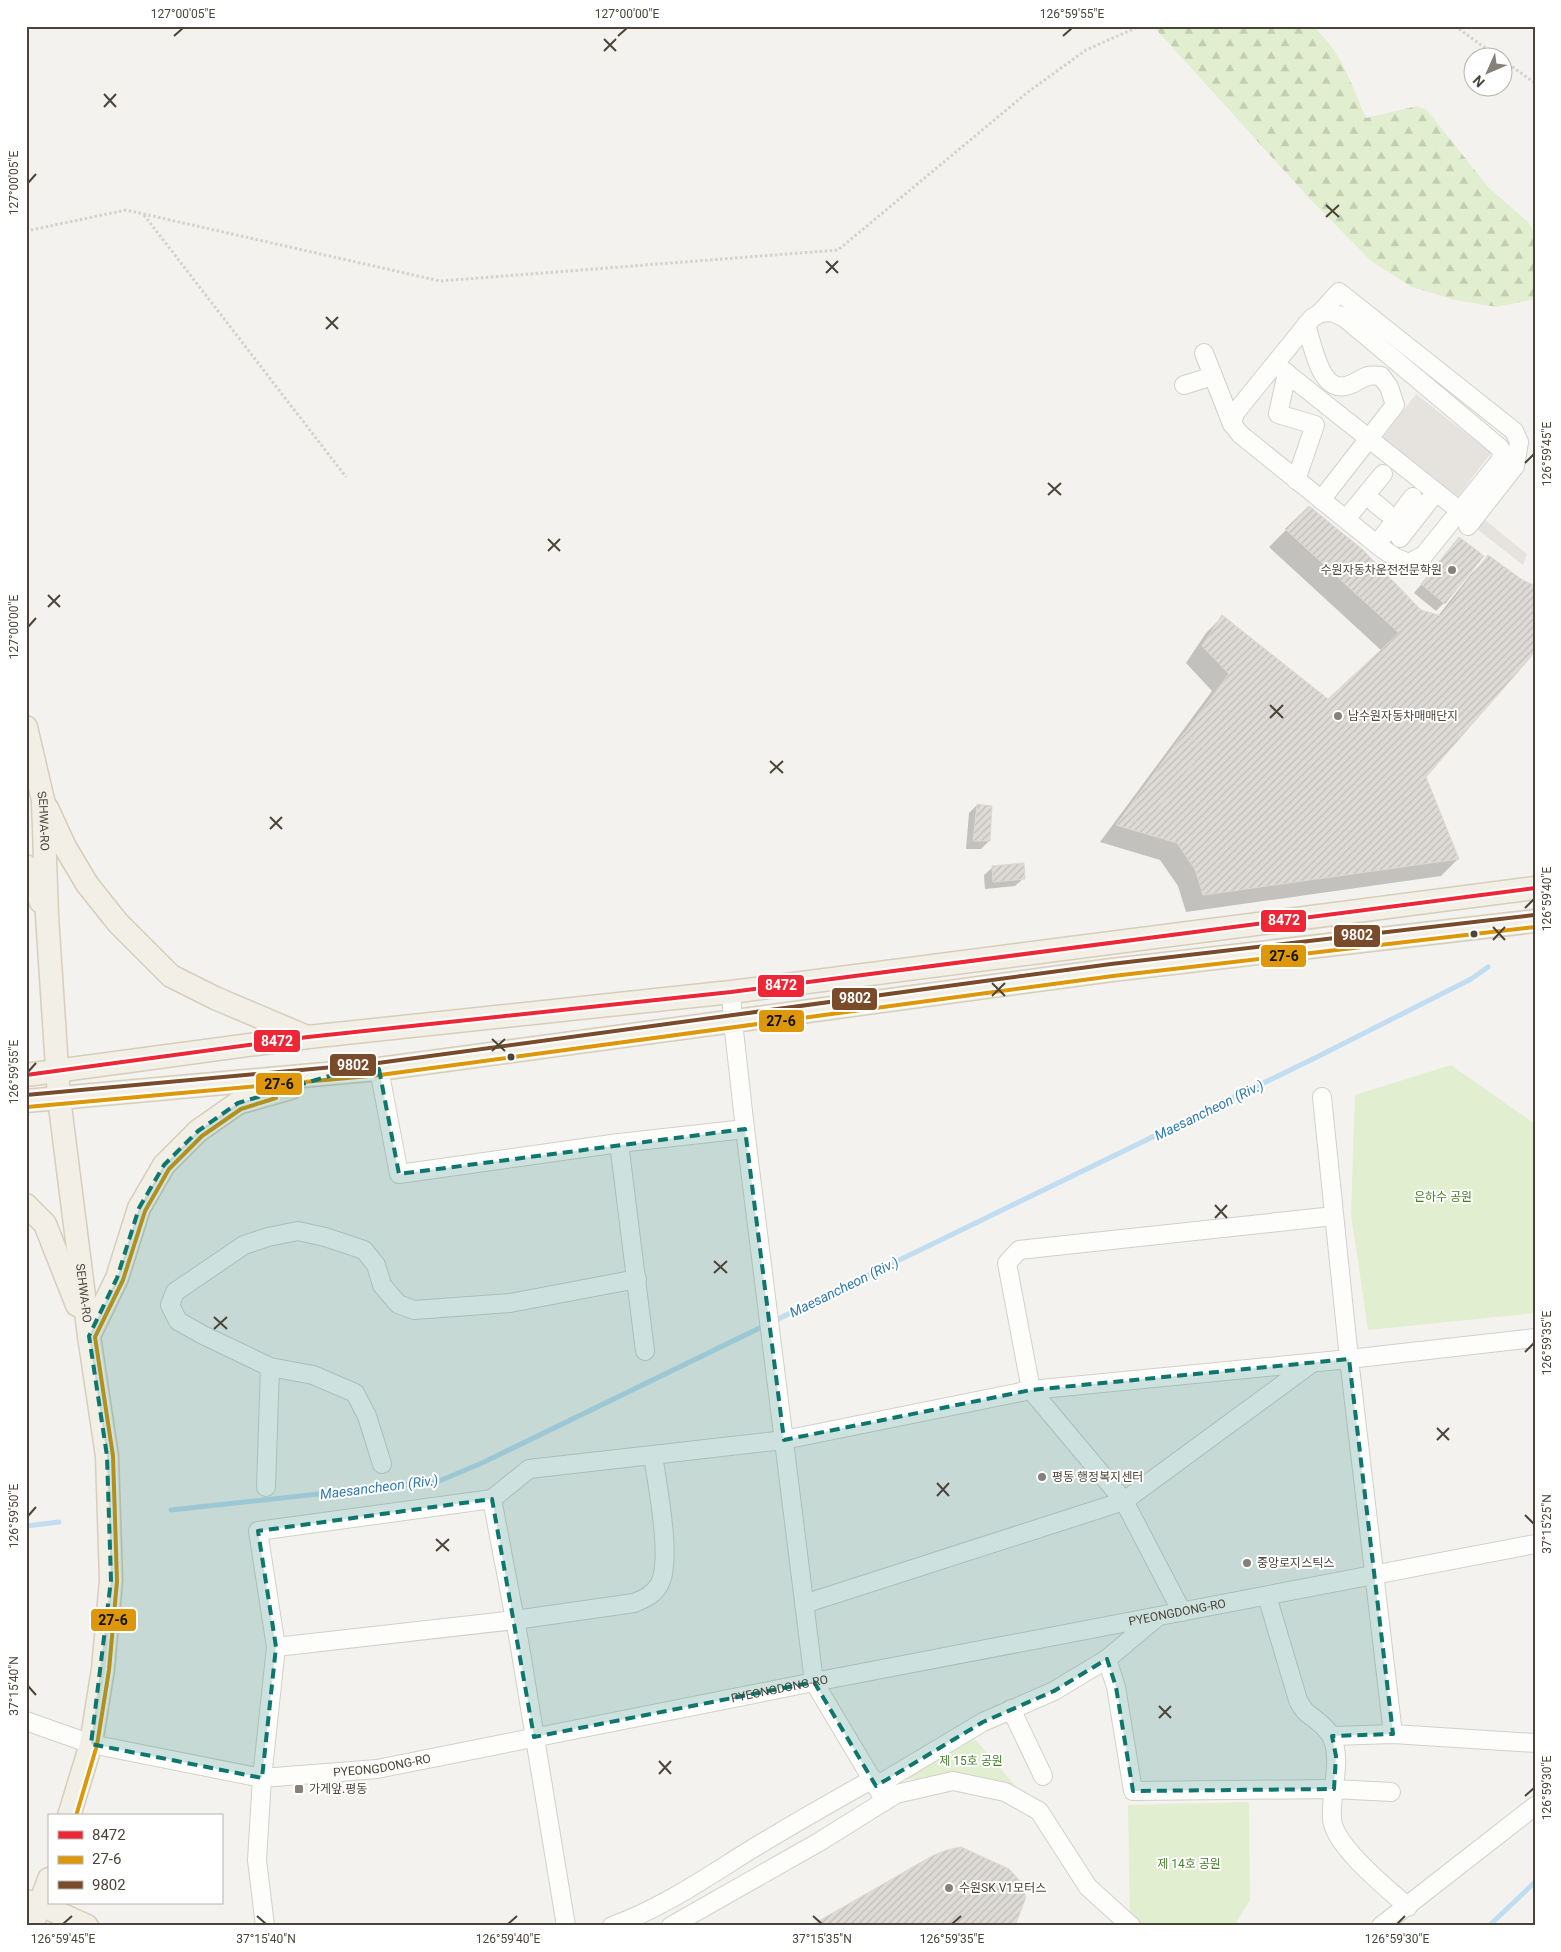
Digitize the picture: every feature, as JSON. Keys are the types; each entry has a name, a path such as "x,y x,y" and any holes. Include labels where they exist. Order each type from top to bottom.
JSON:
{"main road":[{"name":"SEHWA-RO","path":"26,727 43,800 47,916 59,1098 89,1336 107,1456 111,1580 103,1668 91,1744 69,1814"},
{"path":"43,800 65,847 87,884 118,923 171,976 215,998 308,1037"},
{"name":"SEHWA-RO","path":"26,866 47,916"},
{"path":"26,1075 308,1037 731,992 1535,888"},
{"path":"26,1101 379,1069 1112,970 1535,921"},
{"path":"89,1336 117,1278 140,1208 164,1165 198,1131 238,1103 346,1071"},
{"path":"26,1205 45,1224 89,1336"},
{"path":"32,1926 33,1903 48,1880"},
{"path":"33,1903 87,1926"}],"street":[{"path":"1204,353 1232,424 1240,434 1377,544 1396,558 1409,563 1424,555 1464,518 1500,461 1502,454 1500,448 1345,318 1332,312 1320,313 1306,325 1281,369 1235,413 1232,424"},
{"path":"1306,325 1323,377 1330,384 1339,388 1367,374 1382,376 1389,386 1395,405 1321,500"},
{"path":"1281,369 1436,492 1464,518"},
{"path":"1281,369 1278,414 1315,425 1296,480"},
{"path":"1184,385 1213,376"},
{"path":"1377,544 1404,466"},
{"path":"1346,519 1374,478"},
{"path":"1408,533 1436,492"},
{"path":"731,992 745,1129 814,1682 885,1801"},
{"path":"379,1069 398,1174 619,1143 745,1129"},
{"path":"1322,1098 1349,1359 1393,1734"},
{"path":"619,1143 645,1351"},
{"path":"1182,1612 1124,1501 1031,1390 1007,1263 1019,1250 1334,1216"},
{"path":"382,1464 367,1416 355,1393 313,1375 270,1367 178,1321 170,1305 176,1292 244,1245 268,1237 298,1231 326,1237 364,1250 376,1265 382,1285 398,1304 414,1310 510,1302 637,1279"},
{"path":"265,1926 258,1860 262,1778 276,1647 258,1531 492,1499 530,1469 784,1440 1031,1390 1312,1363 1535,1338"},
{"path":"804,1604 1124,1501 1312,1363"},
{"path":"266,1487 270,1367"},
{"path":"276,1647 515,1620 634,1603 650,1596 659,1586 665,1570 661,1513 652,1455"},
{"path":"492,1499 515,1620 566,1926"},
{"name":"PYEONGDONG-RO","path":"26,1721 91,1744 262,1778 377,1769 814,1682 1535,1544"},
{"path":"1267,1596 1298,1700 1305,1711 1316,1719 1332,1736 1336,1756 1332,1820 1337,1836 1366,1869 1408,1907"},
{"path":"612,1926 636,1917 690,1887 800,1820 983,1722 1054,1690 1107,1659 1158,1616"},
{"path":"1107,1659 1116,1687 1133,1791 1334,1789 1391,1792"},
{"path":"1011,1709 1043,1776"},
{"path":"1332,1736 1393,1734 1535,1743"},
{"path":"671,1926 819,1842 896,1794 953,1780 1005,1792 1039,1812 1088,1887 1131,1926"},
{"path":"1381,1926 1408,1907 1535,1806"}],"path":[{"path":"26,231 126,210 440,281 838,250 1028,92 1086,50 1140,26"},
{"path":"1455,26 1485,48"},
{"path":"1514,68 1535,83"},
{"path":"144,214 346,477"}],"highlighted area":[{"path":"379,1069 399,1174 745,1129 784,1440 1031,1390 1349,1359 1393,1734 1332,1736 1336,1756 1334,1789 1133,1791 1116,1687 1107,1659 1054,1691 983,1722 876,1786 814,1682 534,1737 492,1499 258,1531 276,1647 262,1778 91,1744 111,1580 107,1456 89,1336 117,1278 139,1208 164,1165 198,1131 238,1103 346,1071"}],"green space":[{"path":"1153,26 1312,26 1322,35 1338,56 1366,118 1417,106 1427,110 1488,187 1528,222 1535,233 1535,299 1497,307 1455,300 1412,287 1371,261 1310,199"},
{"name":"은하수 공원","path":"1451,1065 1535,1124 1535,1313 1368,1330 1351,1214 1355,1095"},
{"name":"제 15호 공원","path":"975,1739 1025,1797 955,1776 886,1781"},
{"name":"제 14호 공원","path":"1249,1802 1250,1900 1234,1926 1143,1926 1130,1917 1128,1805"}],"shaded area":[{"path":"1416,394 1491,453 1456,499 1382,439"},
{"path":"1480,516 1527,554 1523,565 1477,529"}],"building":[{"name":"남수원자동차매매단지","path":"1309,506 1362,549 1421,610 1441,616 1488,555 1521,579 1535,586 1535,649 1530,658 1426,777 1459,859 1203,895 1195,869 1177,843 1116,825 1229,674 1202,646 1222,615 1328,699 1399,633 1285,529"},
{"name":"수원자동차운전전문학원","path":"1459,537 1484,556 1445,604 1421,584"},
{"path":"1184,733 1205,748 1143,828 1126,812"},
{"path":"977,804 992,806 990,841 973,841"},
{"path":"1024,863 1025,879 993,882 992,866"},
{"name":"수원SK V1모터스","path":"961,1847 1009,1869 1019,1880 1026,1897 1015,1926 810,1926 932,1856"}],"waterway":[{"name":"Maesancheon (Riv.)","path":"171,1510 439,1481 482,1463 1317,1057 1471,979 1488,967"},
{"name":"Maesancheon (Riv.)","path":"26,1526 59,1522"},
{"path":"1489,1926 1535,1882"}],"transit line":[{"name":"8472","path":"26,1075 308,1037 731,992 1535,888"},
{"name":"9802","path":"26,1095 378,1063 1111,964 1534,915"},
{"name":"27-6","path":"27,1107 380,1075 1113,976 1535,927"},
{"name":"27-6","path":"77,1814 97,1745 109,1670 117,1581 113,1456 95,1337 123,1280 145,1211 169,1169 202,1136 241,1109 276,1098"}],"place":[{"name":"수원자동차운전전문학원","path":"1452,570"},
{"name":"남수원자동차매매단지","path":"1338,716"},
{"name":"평동 행정복지센터","path":"1042,1477"},
{"name":"중앙로지스틱스","path":"1247,1563"},
{"name":"가게앞.평동","path":"299,1789"},
{"name":"수원SK V1모터스","path":"949,1888"}]}
